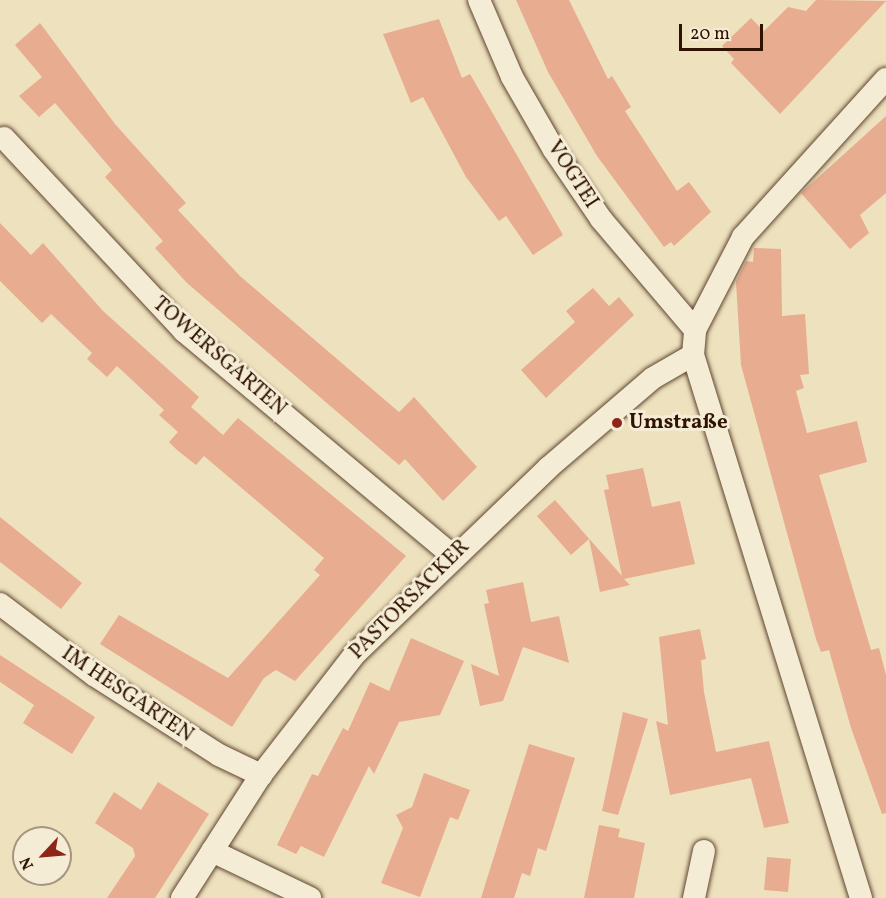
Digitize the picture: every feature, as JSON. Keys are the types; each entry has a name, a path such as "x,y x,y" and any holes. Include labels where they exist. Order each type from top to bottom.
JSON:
{"street":[{"name":"VOGTEI","path":"479,0 512,77 554,150 601,219 695,330"},
{"path":"861,898 693,355 695,330 743,237 886,79"},
{"name":"TOWERSGARTEN","path":"4,138 184,331 453,556"},
{"name":"PASTORSACKER","path":"182,898 261,775 355,654 453,556 653,378 693,355"},
{"name":"IM HESGARTEN","path":"0,604 165,722 261,775"},
{"path":"212,851 310,898"},
{"path":"693,898 704,851"}],"building":[{"path":"516,0 569,0 608,79 612,76 631,107 625,111 677,191 689,182 711,212 674,246 671,242 664,247 597,156 548,72"},
{"path":"816,0 886,1 780,114 731,63 734,59 722,46 751,18 764,31 788,7 806,11"},
{"path":"439,19 462,78 470,74 563,235 533,255 506,216 499,221 466,177 423,97 411,103 383,34"},
{"path":"40,23 115,124 186,203 178,210 240,276 399,412 414,397 477,467 443,501 405,459 399,465 187,283 155,248 163,241 105,177 112,170 55,103 39,117 19,96 42,77 15,45"},
{"path":"886,116 886,193 860,215 869,233 850,249 801,193"},
{"path":"0,223 31,255 43,243 103,311 199,397 191,407 223,435 238,418 406,556 295,681 276,670 264,678 232,727 100,644 119,615 228,678 320,575 314,570 324,558 204,456 196,465 177,450 169,442 178,432 159,415 164,410 117,366 107,377 87,359 92,353 51,314 42,323 0,281"},
{"path":"754,248 781,249 782,316 805,314 809,374 800,375 804,388 796,391 807,433 857,421 867,462 819,475 871,650 879,648 886,675 886,813 882,814 851,728 829,650 821,652 816,639 741,365 736,282 746,261 753,262"},
{"path":"593,288 609,306 619,297 634,315 546,398 521,370 575,322 566,311"},
{"path":"643,468 652,507 680,501 695,564 624,579 630,585 600,592 589,539 571,555 537,516 555,500 622,576 604,490 609,489 606,475"},
{"path":"0,517 82,583 61,609 0,562"},
{"path":"523,582 531,622 559,616 569,663 523,647 503,701 480,706 471,664 499,676 484,604 489,603 486,590"},
{"path":"700,629 706,659 701,660 704,692 716,752 769,741 789,823 764,828 751,778 670,795 656,721 668,725 659,637"},
{"path":"411,638 464,661 440,715 399,722 374,774 369,766 324,857 301,846 296,854 277,845 312,774 318,776 343,728 348,731 370,682 389,691"},
{"path":"0,655 95,717 72,754 23,723 34,705 0,682"},
{"path":"623,712 648,719 618,815 602,811"},
{"path":"529,744 575,758 546,851 538,848 530,876 522,873 514,898 481,898"},
{"path":"424,773 470,790 458,820 450,817 420,897 381,883 403,828 396,815 412,807"},
{"path":"158,782 209,814 155,898 107,898 135,856 133,848 95,823 114,792 141,810"},
{"path":"599,825 620,829 618,837 645,843 634,898 584,898"},
{"path":"767,857 791,859 788,892 764,890"}],"place":[{"name":"Umstraße","path":"617,423"}]}
